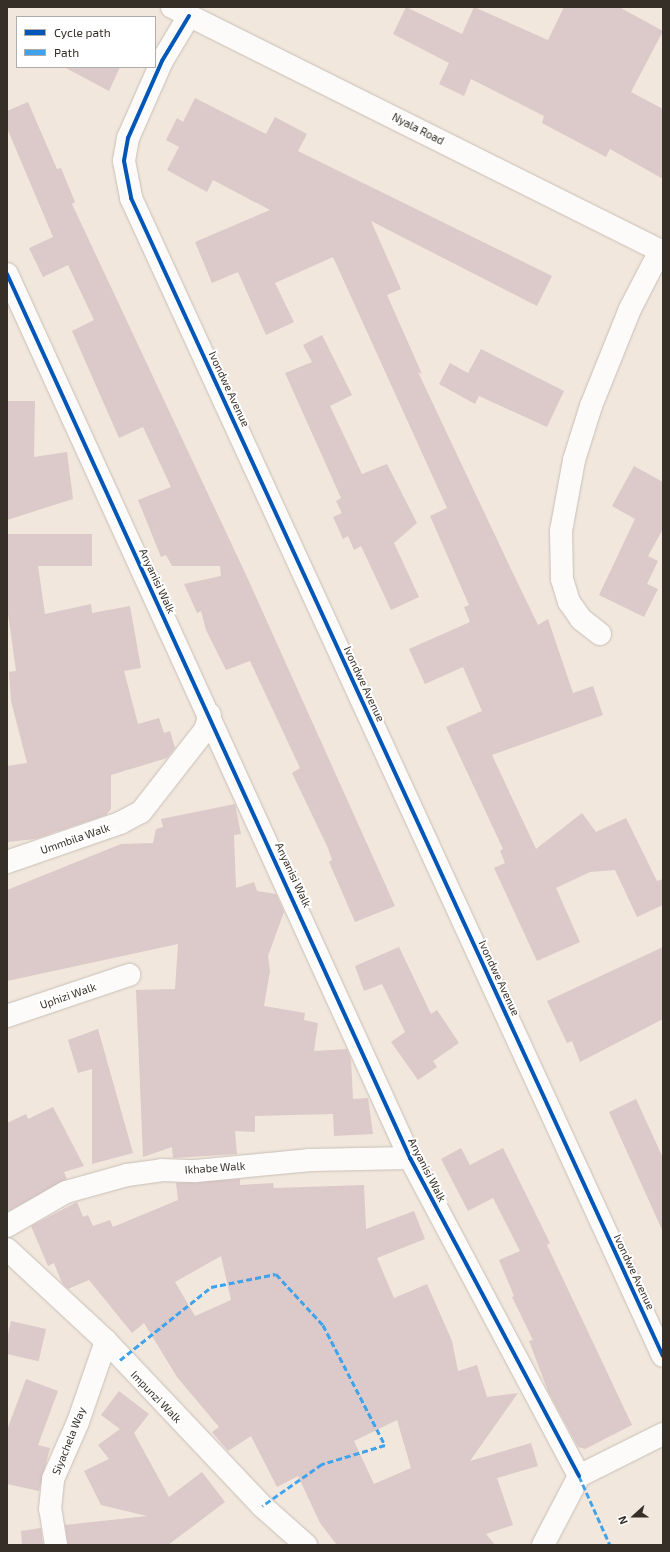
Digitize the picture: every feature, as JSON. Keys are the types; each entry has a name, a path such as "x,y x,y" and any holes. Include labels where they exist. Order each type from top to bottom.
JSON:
{"street":[{"name":"Nyala Road","path":"180,11 662,251"},
{"name":"Ivondwe Avenue","path":"180,11 162,61 128,138 124,161 131,198 663,1356"},
{"path":"600,634 581,619 569,602 562,579 561,531 574,460 590,406 630,309 662,251"},
{"name":"Anyanisi Walk","path":"7,274 210,715 410,1158 579,1476"},
{"name":"Ummbila Walk","path":"7,862 120,823 141,812 205,730 210,715"},
{"name":"Uphizi Walk","path":"7,1016 129,975"},
{"name":"Ikhabe Walk","path":"7,1226 66,1192 127,1175 161,1170 196,1172 310,1160 410,1158"},
{"name":"Impunzi Walk","path":"7,1249 106,1341 262,1506 306,1545"},
{"name":"Siyachela Way","path":"56,1545 50,1509 53,1479 78,1422 106,1341"},
{"path":"543,1545 579,1476 663,1434"}],"building":[{"path":"406,7 462,34 474,7 548,40 564,7 619,7 663,31 631,92 663,109 663,179 610,149 606,157 542,123 544,116 471,79 464,96 439,84 449,63 393,34"},
{"path":"66,68 120,68 109,91"},
{"path":"195,98 266,134 275,117 307,134 298,151 552,276 537,306 371,221 401,289 387,295 422,374 418,372 538,625 548,619 573,693 593,686 603,715 492,755 536,849 582,813 596,832 626,818 657,881 663,879 663,905 637,917 615,870 590,872 556,888 580,942 537,961 494,868 505,863 500,851 503,849 446,727 482,711 463,667 425,684 409,649 470,622 464,607 469,605 430,516 447,508 333,257 275,283 294,322 266,335 238,272 212,283 195,242 270,210 213,180 207,192 167,170 179,147 166,140 177,118 183,122"},
{"path":"28,102 57,169 61,168 75,202 72,204 247,577 395,906 355,922 329,862 332,860 328,848 292,773 300,768 250,661 226,670 206,630 201,611 197,613 184,584 221,576 220,566 172,566 166,555 161,557 138,500 171,487 143,427 119,438 72,331 94,320 68,265 43,277 29,248 53,237 7,128 7,111"},
{"path":"322,335 352,395 330,406 362,474 387,464 417,523 394,543 419,597 391,610 361,546 354,550 348,536 343,539 333,517 342,513 336,501 341,498 285,373 312,362 303,345"},
{"path":"481,349 564,391 547,427 479,396 475,404 439,384 450,363 468,373"},
{"path":"7,401 35,401 34,457 67,452 73,499 7,520"},
{"path":"634,466 663,482 663,529 648,556 658,561 647,584 658,589 644,617 599,595 635,519 612,506"},
{"path":"7,534 92,534 92,566 38,566 45,614 91,604 92,613 130,606 141,668 124,671 138,724 159,718 164,733 170,731 175,748 167,758 111,775 111,809 106,815 35,839 7,842 7,766 27,763 11,701 9,672 16,671 7,607"},
{"path":"235,804 241,834 234,835 236,888 254,882 257,891 276,894 284,912 268,956 270,971 264,1006 305,1013 304,1020 318,1023 314,1051 347,1049 351,1059 353,1099 368,1098 373,1134 334,1136 333,1114 255,1116 255,1132 235,1131 237,1154 173,1158 172,1147 143,1157 136,990 175,989 178,944 7,981 7,890 121,844 153,843 156,829 163,827 161,819"},
{"path":"399,947 431,1014 437,1010 459,1043 433,1061 437,1067 418,1080 391,1042 405,1032 382,984 364,991 355,966"},
{"path":"663,947 663,1019 580,1062 572,1041 567,1043 547,1001"},
{"path":"98,1029 133,1153 92,1164 92,1069 78,1073 68,1040"},
{"path":"636,1099 663,1158 663,1232 609,1112"},
{"path":"53,1107 84,1166 64,1172 67,1179 7,1212 7,1123 26,1114 28,1119"},
{"path":"461,1148 470,1165 503,1148 550,1243 547,1245 632,1425 585,1449 578,1447 548,1391 529,1341 533,1340 512,1297 514,1296 499,1260 520,1251 493,1198 468,1211 441,1159"},
{"path":"240,1179 240,1185 273,1183 274,1188 364,1185 366,1229 414,1211 425,1239 377,1258 394,1298 427,1284 452,1341 458,1371 477,1365 487,1397 518,1393 470,1461 531,1443 538,1466 497,1478 513,1525 486,1534 495,1545 337,1545 320,1523 298,1476 277,1487 251,1436 228,1451 212,1432 219,1427 177,1377 144,1323 132,1333 89,1280 68,1289 62,1283 54,1263 48,1266 31,1226 77,1202 83,1217 88,1215 93,1226 110,1220 113,1227 178,1200 176,1183","holes":["221,1256 231,1300 195,1316 175,1282","397,1420 411,1468 374,1484 354,1441"]},
{"path":"11,1321 46,1329 39,1361 7,1354 7,1338"},
{"path":"26,1379 58,1391 38,1445 50,1448 39,1491 7,1484 7,1430"},
{"path":"119,1391 149,1414 134,1433 169,1497 202,1472 225,1502 168,1545 68,1545 65,1525 147,1516 101,1505 84,1471 109,1459 98,1445 120,1429 101,1415"},
{"path":"41,1528 43,1545 22,1545 21,1531"}],"marked path":[{"path":"120,1360 211,1287 276,1274 323,1325 385,1445 322,1464 262,1506"},
{"path":"579,1476 610,1545"}],"cycle path":[{"path":"189,16 162,61 128,138 124,161 131,198 663,1356"},
{"path":"7,274 410,1158 579,1476"}]}
